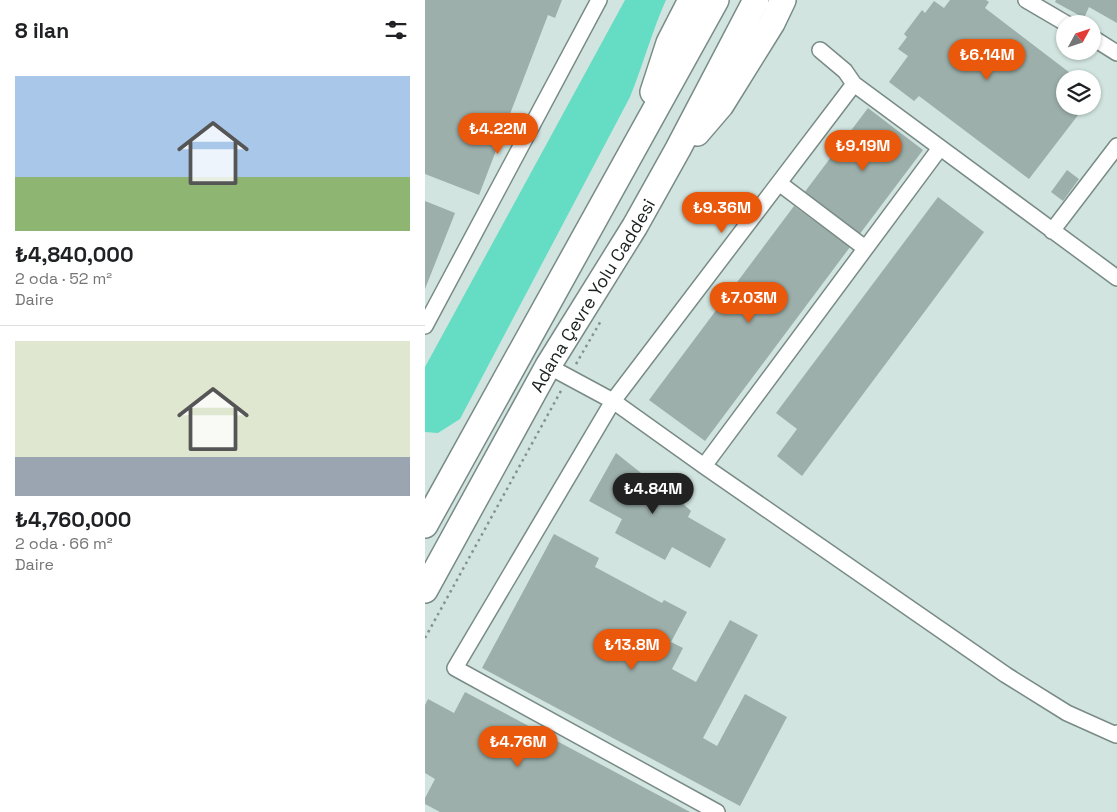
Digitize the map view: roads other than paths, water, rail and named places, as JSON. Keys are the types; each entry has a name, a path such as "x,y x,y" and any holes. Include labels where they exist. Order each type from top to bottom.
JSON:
{"highway":[{"path":"645,126 660,67 669,43 691,0"},
{"name":"Adana Çevre Yolu Caddesi","path":"425,525 716,0"},
{"name":"Adana Çevre Yolu Caddesi","path":"425,590 559,371 756,0"},
{"path":"678,149 701,129 721,105 772,23 783,0"}],"street":[{"path":"425,326 599,0"},
{"path":"1026,0 1056,18"},
{"path":"1101,43 1117,52"},
{"path":"821,50 845,71 854,84 1117,278"},
{"path":"717,812 455,668 613,401 854,84"},
{"path":"1052,231 1117,146"},
{"path":"705,466 940,148"},
{"path":"779,183 865,248"},
{"path":"559,371 613,401 1006,675 1067,714 1116,735 1117,733"}]}
